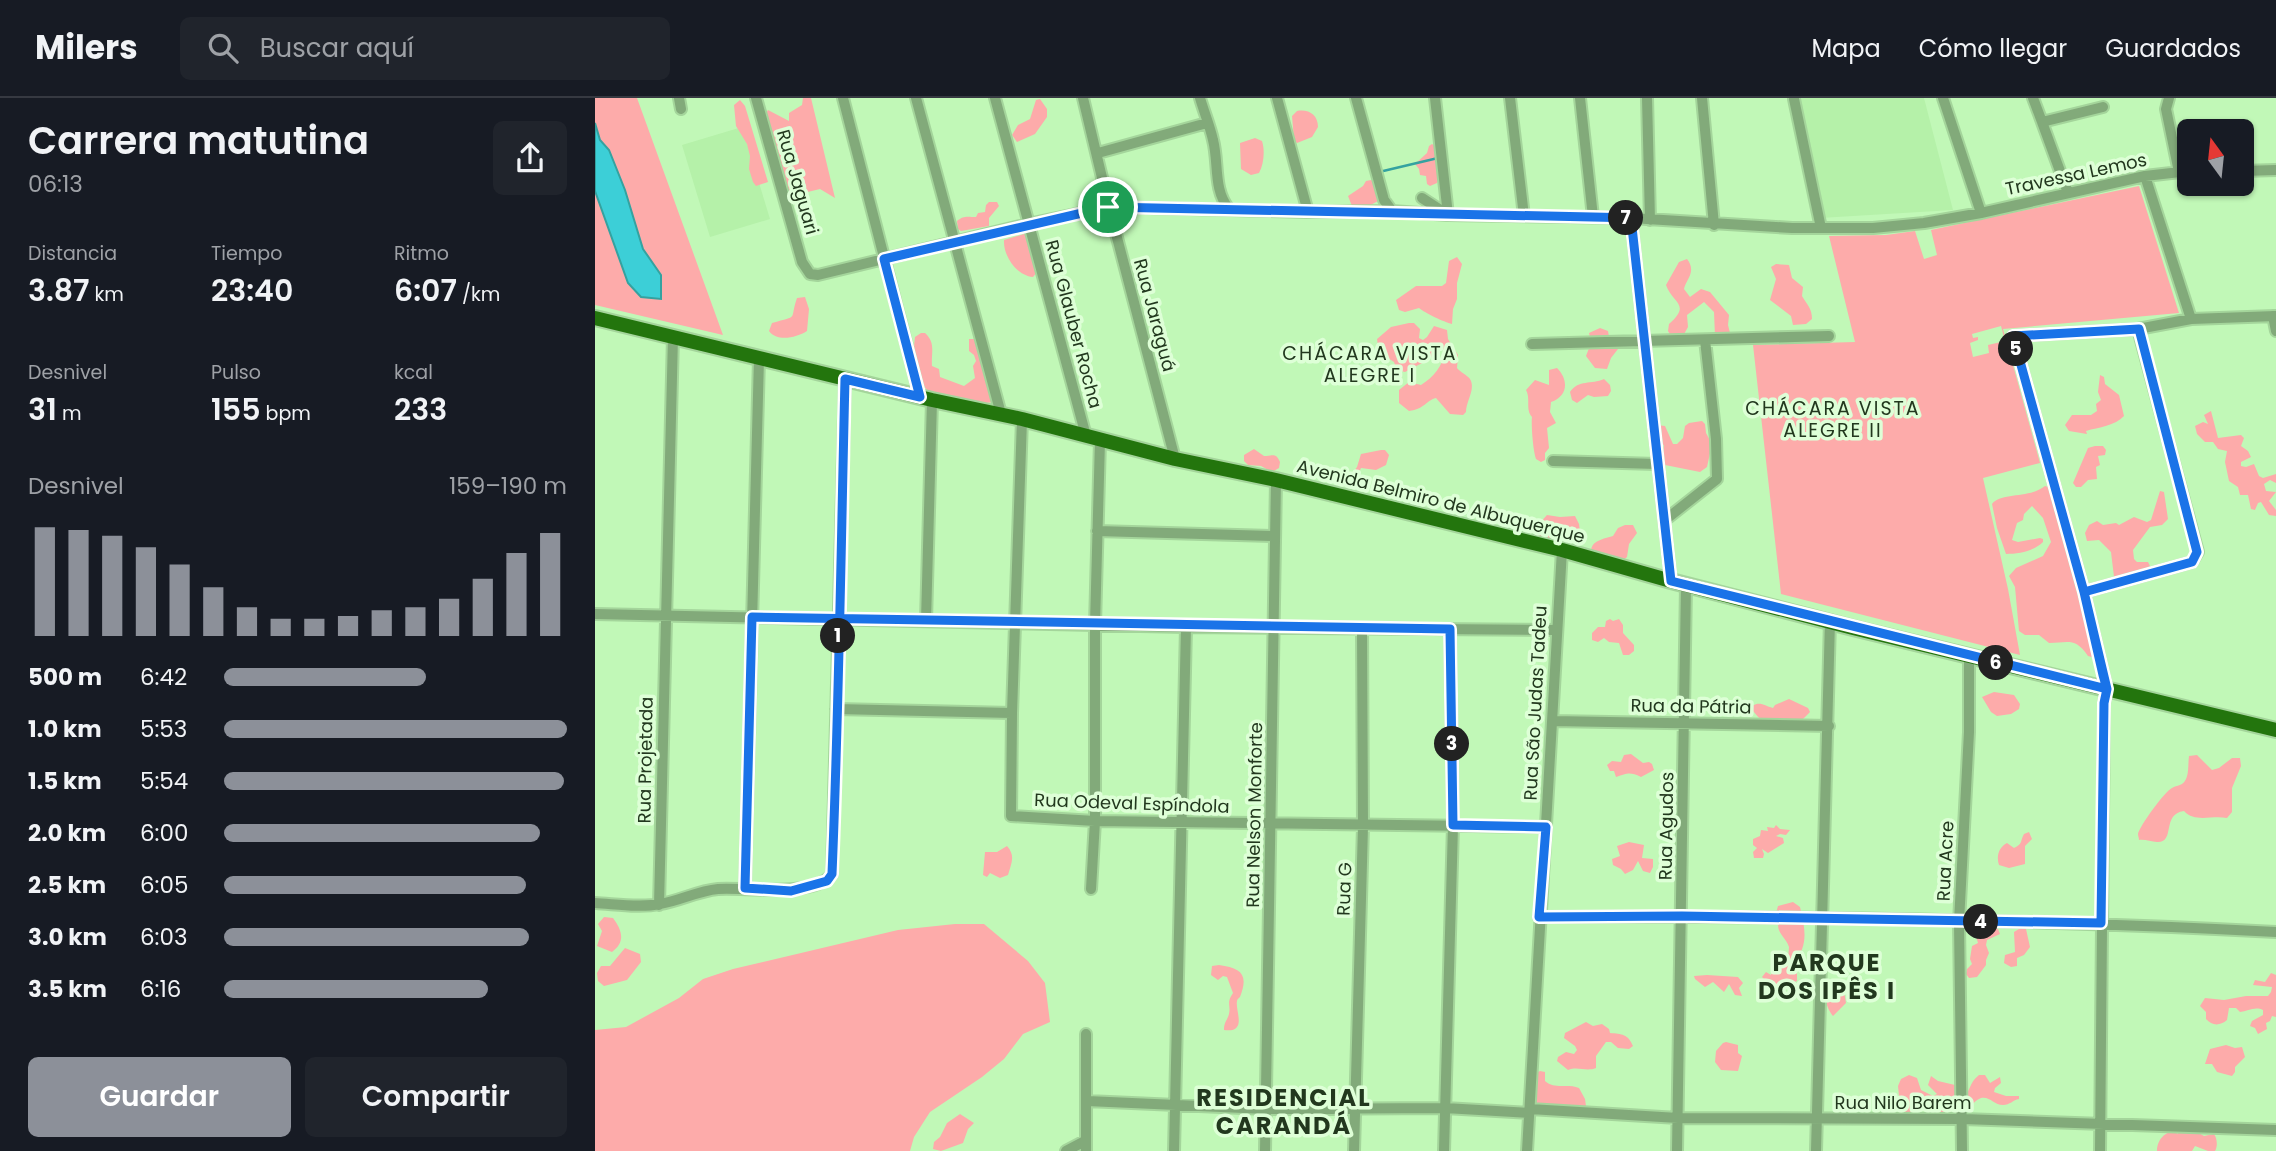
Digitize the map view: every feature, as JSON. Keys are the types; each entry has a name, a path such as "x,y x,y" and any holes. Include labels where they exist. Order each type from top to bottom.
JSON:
{"main road":[{"name":"Avenida Belmiro de Albuquerque","path":"595,318 926,399 1022,419 1175,458 1276,480 1969,656 2276,730"}],"street":[{"name":"Rua Jaguari","path":"756,98 802,262 810,274"},
{"path":"843,98 884,259 926,399 926,621"},
{"path":"916,98 1001,415"},
{"name":"Rua Glauber Rocha","path":"995,98 1028,224 1093,438 1097,531 1095,821 1091,889"},
{"name":"Rua Jaraguá","path":"1083,98 1098,153 1108,207 1175,458"},
{"path":"1200,98 1213,141 1217,180 1223,200 1229,209"},
{"path":"1277,98 1308,212"},
{"path":"1356,98 1384,200 1393,206"},
{"path":"1436,98 1448,215"},
{"path":"1510,98 1524,216"},
{"path":"1580,98 1593,217"},
{"path":"1647,98 1650,220"},
{"path":"1702,98 1714,225"},
{"path":"1943,98 1981,213"},
{"path":"2033,98 2068,193"},
{"path":"1794,99 1821,228"},
{"path":"2167,103 2177,143"},
{"path":"2042,122 2103,107"},
{"path":"1098,153 1207,123"},
{"path":"2254,171 2276,170"},
{"name":"Travessa Lemos","path":"810,274 818,275 1108,207 1308,212 1393,206 1448,215 1631,218 1714,225 1873,228 1981,213 2144,176 2177,172"},
{"path":"2144,176 2191,319"},
{"path":"1423,198 1448,215"},
{"path":"1631,218 1671,581"},
{"path":"2100,1151 2104,703 2107,689 2084,592 2013,336 2139,329 2191,319 2274,316 2276,331"},
{"path":"2084,592 2192,562 2197,552 2139,329"},
{"name":"Rua Projetada","path":"659,905 673,335"},
{"path":"1532,344 1829,337"},
{"path":"1665,520 1717,479 1716,439 1705,340"},
{"path":"745,888 759,358"},
{"path":"595,904 659,905 716,889 791,891 827,881 832,874 845,379"},
{"path":"836,709 1012,713 1022,419"},
{"path":"1553,461 1657,464"},
{"name":"Rua Nelson Monforte","path":"1265,1151 1276,480"},
{"path":"1097,531 1275,536"},
{"name":"Rua São Judas Tadeu","path":"1527,1151 1562,551"},
{"name":"Rua Agudos","path":"1677,1151 1686,585"},
{"path":"595,614 1187,627 1556,630"},
{"path":"1817,1151 1830,620"},
{"path":"1174,1151 1187,627"},
{"name":"Rua G","path":"1354,1151 1363,826 1362,628"},
{"path":"1444,1151 1453,825 1450,629"},
{"name":"Rua Acre","path":"1962,1151 1959,922 1969,732 1969,656"},
{"name":"Rua Odeval Espíndola","path":"1012,713 1011,816 1182,823 1546,827"},
{"name":"Rua da Pátria","path":"1552,721 1829,726"},
{"path":"1539,917 1682,916 2101,923 2276,932"},
{"path":"1066,1151 1086,1146 1086,1034"},
{"name":"Rua Nilo Barem","path":"1087,1101 1266,1109 1445,1108 1678,1118 1963,1119 2276,1130"}],"shaded area":[{"path":"595,98 637,98 723,335 595,305"},
{"path":"803,98 811,98 835,198 820,189 787,197 764,117 768,110 789,121 789,113 802,105"},
{"path":"1795,98 1924,98 1953,210 1820,218"},
{"path":"1040,99 1047,109 1047,117 1035,134 1017,142 1012,135 1018,125 1030,119 1036,100"},
{"path":"740,100 745,106 768,182 756,186 749,169 747,144 736,126 734,105"},
{"path":"1297,111 1312,114 1318,127 1312,137 1297,143 1294,140 1292,116"},
{"path":"742,127 770,219 710,237 682,145"},
{"path":"1255,138 1262,141 1263,157 1259,173 1251,175 1241,169 1240,143"},
{"path":"1432,144 1437,147 1439,176 1437,183 1430,186 1426,176 1420,175 1415,164"},
{"path":"1371,180 1375,183 1380,200 1363,209 1352,206 1348,196"},
{"path":"2139,186 2179,313 2003,329 2040,463 1983,478 2020,655 1781,594 1753,345 1855,342 1829,236 1886,235 1915,231 1924,259 1937,255 1931,230","holes":["2001,326 2005,341 1988,345 1989,353 1973,357 1970,343 1978,340 1978,337 1973,338 1972,334"]},
{"path":"989,202 997,202 999,206 989,218 989,226 961,231 958,229 957,221 985,212"},
{"path":"1027,235 1037,272 1033,277 1022,273 1012,264 1004,246 1004,240"},
{"path":"1457,257 1462,264 1452,324 1419,308 1405,312 1399,310 1396,300 1416,286 1442,286 1446,283 1449,261"},
{"path":"1687,259 1691,272 1684,289 1690,297 1701,289 1710,292 1729,315 1730,333 1715,336 1714,312 1704,302 1687,315 1688,327 1683,336 1671,336 1668,331 1669,324 1680,308 1666,285 1679,262"},
{"path":"1776,264 1789,265 1792,278 1803,287 1802,296 1812,315 1812,319 1806,324 1793,325 1791,316 1770,300 1776,279 1771,267"},
{"path":"805,297 809,309 807,331 787,338 772,334 769,331 772,323 790,318 797,298"},
{"path":"1414,323 1420,329 1419,338 1423,340 1434,326 1447,330 1448,339 1458,355 1457,368 1472,383 1463,415 1450,414 1436,398 1418,409 1409,411 1399,403 1399,390 1409,382 1421,385 1434,375 1446,351 1442,349 1405,372 1397,370 1394,362 1379,352 1377,339 1391,327"},
{"path":"1600,328 1608,331 1618,349 1607,369 1595,368 1586,356 1591,343 1589,333"},
{"path":"925,333 931,340 932,366 939,369 940,377 964,386 975,378 973,366 976,361 969,351 969,339 985,339 997,387 1002,392 1001,401 986,403 983,407 928,392 920,379 914,352 915,337"},
{"path":"1557,368 1564,378 1565,387 1561,396 1551,402 1550,412 1556,423 1547,428 1549,448 1545,453 1545,460 1541,462 1535,455 1532,417 1526,390 1535,380 1549,385 1549,370"},
{"path":"2100,375 2104,377 2105,384 2119,395 2124,416 2111,424 2086,431 2087,434 2069,431 2065,425 2072,415 2091,415 2097,411 2096,404 2101,400 2098,392"},
{"path":"1604,379 1610,385 1608,396 1588,395 1577,403 1572,400 1570,392 1577,385"},
{"path":"2211,411 2218,438 2241,435 2244,438 2241,446 2251,457 2241,462 2241,466 2254,464 2259,476 2263,478 2276,474 2276,483 2270,480 2264,484 2266,491 2276,492 2269,501 2276,510 2276,516 2269,515 2261,502 2255,510 2251,509 2248,495 2240,495 2238,487 2229,481 2225,462 2227,451 2218,449 2213,442 2205,442 2197,434 2195,426 2203,422 2208,424 2204,415"},
{"path":"1702,421 1712,444 1707,467 1700,472 1665,465 1662,457 1664,445 1659,443 1657,425 1665,426 1673,444 1677,444 1683,438 1685,426"},
{"path":"2103,446 2106,450 2105,455 2098,456 2100,465 2096,467 2097,479 2088,480 2081,487 2076,487 2073,483 2088,448"},
{"path":"1254,449 1264,456 1277,457 1279,468 1272,472 1261,466 1248,465 1244,461 1244,455"},
{"path":"1385,450 1389,455 1386,465 1376,470 1361,468 1355,482 1351,475 1361,454"},
{"path":"2045,486 2051,488 2071,555 2095,658 2088,656 2075,644 2049,643 2039,635 2025,635 2019,631 2015,587 2009,576 2016,568 2043,556 2051,542 2043,518 2032,506 2024,514 2023,520 2017,523 2012,540 2018,542 2040,538 2043,542 2026,551 2006,554 1992,504 1996,500 2031,493"},
{"path":"2160,491 2164,492 2168,519 2162,525 2150,527 2133,550 2137,562 2148,562 2150,566 2114,577 2111,552 2099,540 2087,541 2085,533 2089,525 2097,521 2103,525 2119,525 2134,517 2147,522 2151,520"},
{"path":"1547,515 1575,516 1580,532 1575,538 1562,540 1555,545 1535,539 1536,527"},
{"path":"1633,525 1637,533 1629,544 1627,557 1617,566 1591,552 1596,542 1613,536 1618,528"},
{"path":"1619,619 1623,625 1623,633 1634,645 1634,651 1629,655 1623,655 1619,643 1609,642 1604,638 1598,642 1592,640 1592,633 1598,627 1605,627 1606,621"},
{"path":"1994,692 2014,695 2020,704 2019,709 2011,714 1997,716 1991,712 1982,697"},
{"path":"1789,699 1808,708 1810,712 1801,721 1785,724 1777,718 1765,721 1752,710 1752,706 1760,704 1773,708"},
{"path":"1631,754 1643,763 1652,764 1654,770 1641,777 1629,774 1616,777 1607,765 1612,761 1621,762 1624,755"},
{"path":"2197,755 2212,770 2232,758 2240,758 2241,766 2232,788 2232,812 2227,818 2193,817 2184,811 2177,813 2170,822 2163,841 2139,840 2139,830 2147,817 2169,791 2185,781 2189,756"},
{"path":"1776,825 1780,829 1790,830 1786,835 1776,836 1783,838 1784,843 1768,853 1762,849 1763,858 1754,858 1753,852 1757,848 1753,845 1753,839 1760,836 1761,830 1768,831 1767,827 1774,828"},
{"path":"2029,832 2032,839 2025,846 2025,864 2009,868 1999,865 2000,849 2007,843 2017,847 2024,834"},
{"path":"1629,842 1644,845 1642,858 1653,859 1650,873 1643,871 1638,861 1633,870 1625,874 1613,865 1612,859 1620,856 1617,846"},
{"path":"1007,846 1012,857 1008,875 1000,878 990,873 987,877 983,875 985,852 997,852"},
{"path":"1793,902 1800,907 1805,936 1802,949 1794,963 1788,960 1789,947 1780,932 1776,913 1778,906"},
{"path":"604,917 613,918 620,931 621,940 612,952 597,946 602,931 598,924"},
{"path":"984,924 1028,961 1045,983 1050,1022 1023,1034 1004,1059 930,1112 914,1137 910,1151 595,1151 595,1030 626,1027 679,998 703,979 733,969 898,930"},
{"path":"1981,927 1998,929 2000,934 1987,940 1989,953 1986,965 1977,977 1969,978 1966,974 1972,964 1972,946 1978,943 1975,933"},
{"path":"2026,929 2030,947 2024,955 2017,958 2017,966 2011,967 2004,963 2005,955 2015,952 2014,932"},
{"path":"625,948 640,954 641,962 627,980 604,986 598,981 597,973 601,966 610,966"},
{"path":"1780,963 1797,967 1797,981 1786,986 1772,987 1762,977 1766,972 1771,975 1773,967"},
{"path":"1212,966 1238,970 1244,983 1237,1001 1238,1025 1231,1030 1224,1030 1233,993 1227,977 1223,976 1218,980 1211,975"},
{"path":"2271,973 2276,975 2276,1017 2272,1016 2266,1023 2267,1029 2258,1034 2255,1028 2250,1026 2252,1021 2263,1015 2263,1010 2260,1009 2240,1012 2236,1008 2229,1008 2227,1020 2219,1024 2213,1024 2206,1019 2206,1012 2200,1006 2205,998 2224,1000 2268,996 2272,987 2253,985 2255,980 2265,982"},
{"path":"1694,976 1738,977 1743,983 1739,988 1742,996 1735,995 1729,984 1724,992 1713,982 1705,987"},
{"path":"1836,979 1843,985 1846,1003 1833,1016 1826,1002 1824,989"},
{"path":"1586,1022 1593,1026 1602,1024 1610,1033 1627,1037 1633,1046 1629,1049 1618,1048 1611,1042 1606,1042 1596,1056 1596,1068 1568,1070 1557,1061 1558,1057 1566,1052 1574,1054 1577,1050 1564,1038 1565,1033"},
{"path":"1726,1042 1738,1045 1738,1053 1742,1056 1738,1071 1721,1070 1715,1062 1716,1051"},
{"path":"2226,1045 2242,1047 2245,1057 2235,1067 2232,1076 2217,1072 2212,1064 2205,1064 2210,1049"},
{"path":"1545,1072 1545,1081 1549,1084 1579,1088 1586,1106 1583,1109 1537,1106 1536,1073"},
{"path":"1909,1075 1917,1078 1921,1090 1933,1096 1937,1094 1928,1085 1931,1076 1938,1081 1955,1085 1953,1110 1943,1116 1933,1107 1927,1111 1918,1110 1917,1114 1901,1115 1898,1086 1901,1079"},
{"path":"1979,1075 1985,1075 1990,1083 2000,1077 2001,1083 1994,1092 2019,1096 2019,1099 2003,1105 1981,1098 1967,1108 1963,1097"},
{"path":"960,1114 974,1123 968,1129 963,1143 941,1151 933,1149 934,1142 940,1137 947,1123"},
{"path":"2182,1130 2204,1136 2214,1134 2217,1142 2215,1151 2195,1146 2192,1151 2157,1151 2158,1143 2165,1134 2176,1131 2177,1134"}],"water":[{"path":"595,123 600,140 609,150 625,190 643,249 661,275 661,299 641,297 628,283 595,191"}],"waterway":[{"path":"1379,172 1438,158"}],"district":[{"name":"CHÁCARA VISTA ALEGRE I","path":"1370,364"},
{"name":"CHÁCARA VISTA ALEGRE II","path":"1833,419"},
{"name":"PARQUE DOS IPÊS I","path":"1827,976"},
{"name":"RESIDENCIAL CARANDÁ","path":"1284,1111"}],"route":[{"path":"1108,207 884,259 920,397 845,379 839,619 836,709 832,874 827,881 791,891 745,888 752,617 839,619 1015,623 1095,625 1187,627 1450,629 1453,825 1546,827 1539,917 1682,916 2101,923 2104,703 2107,689 2084,592 2013,336 2139,329 2197,552 2192,562 2084,592 2103,675 2107,689 1671,581 1631,218 1108,207"}]}
